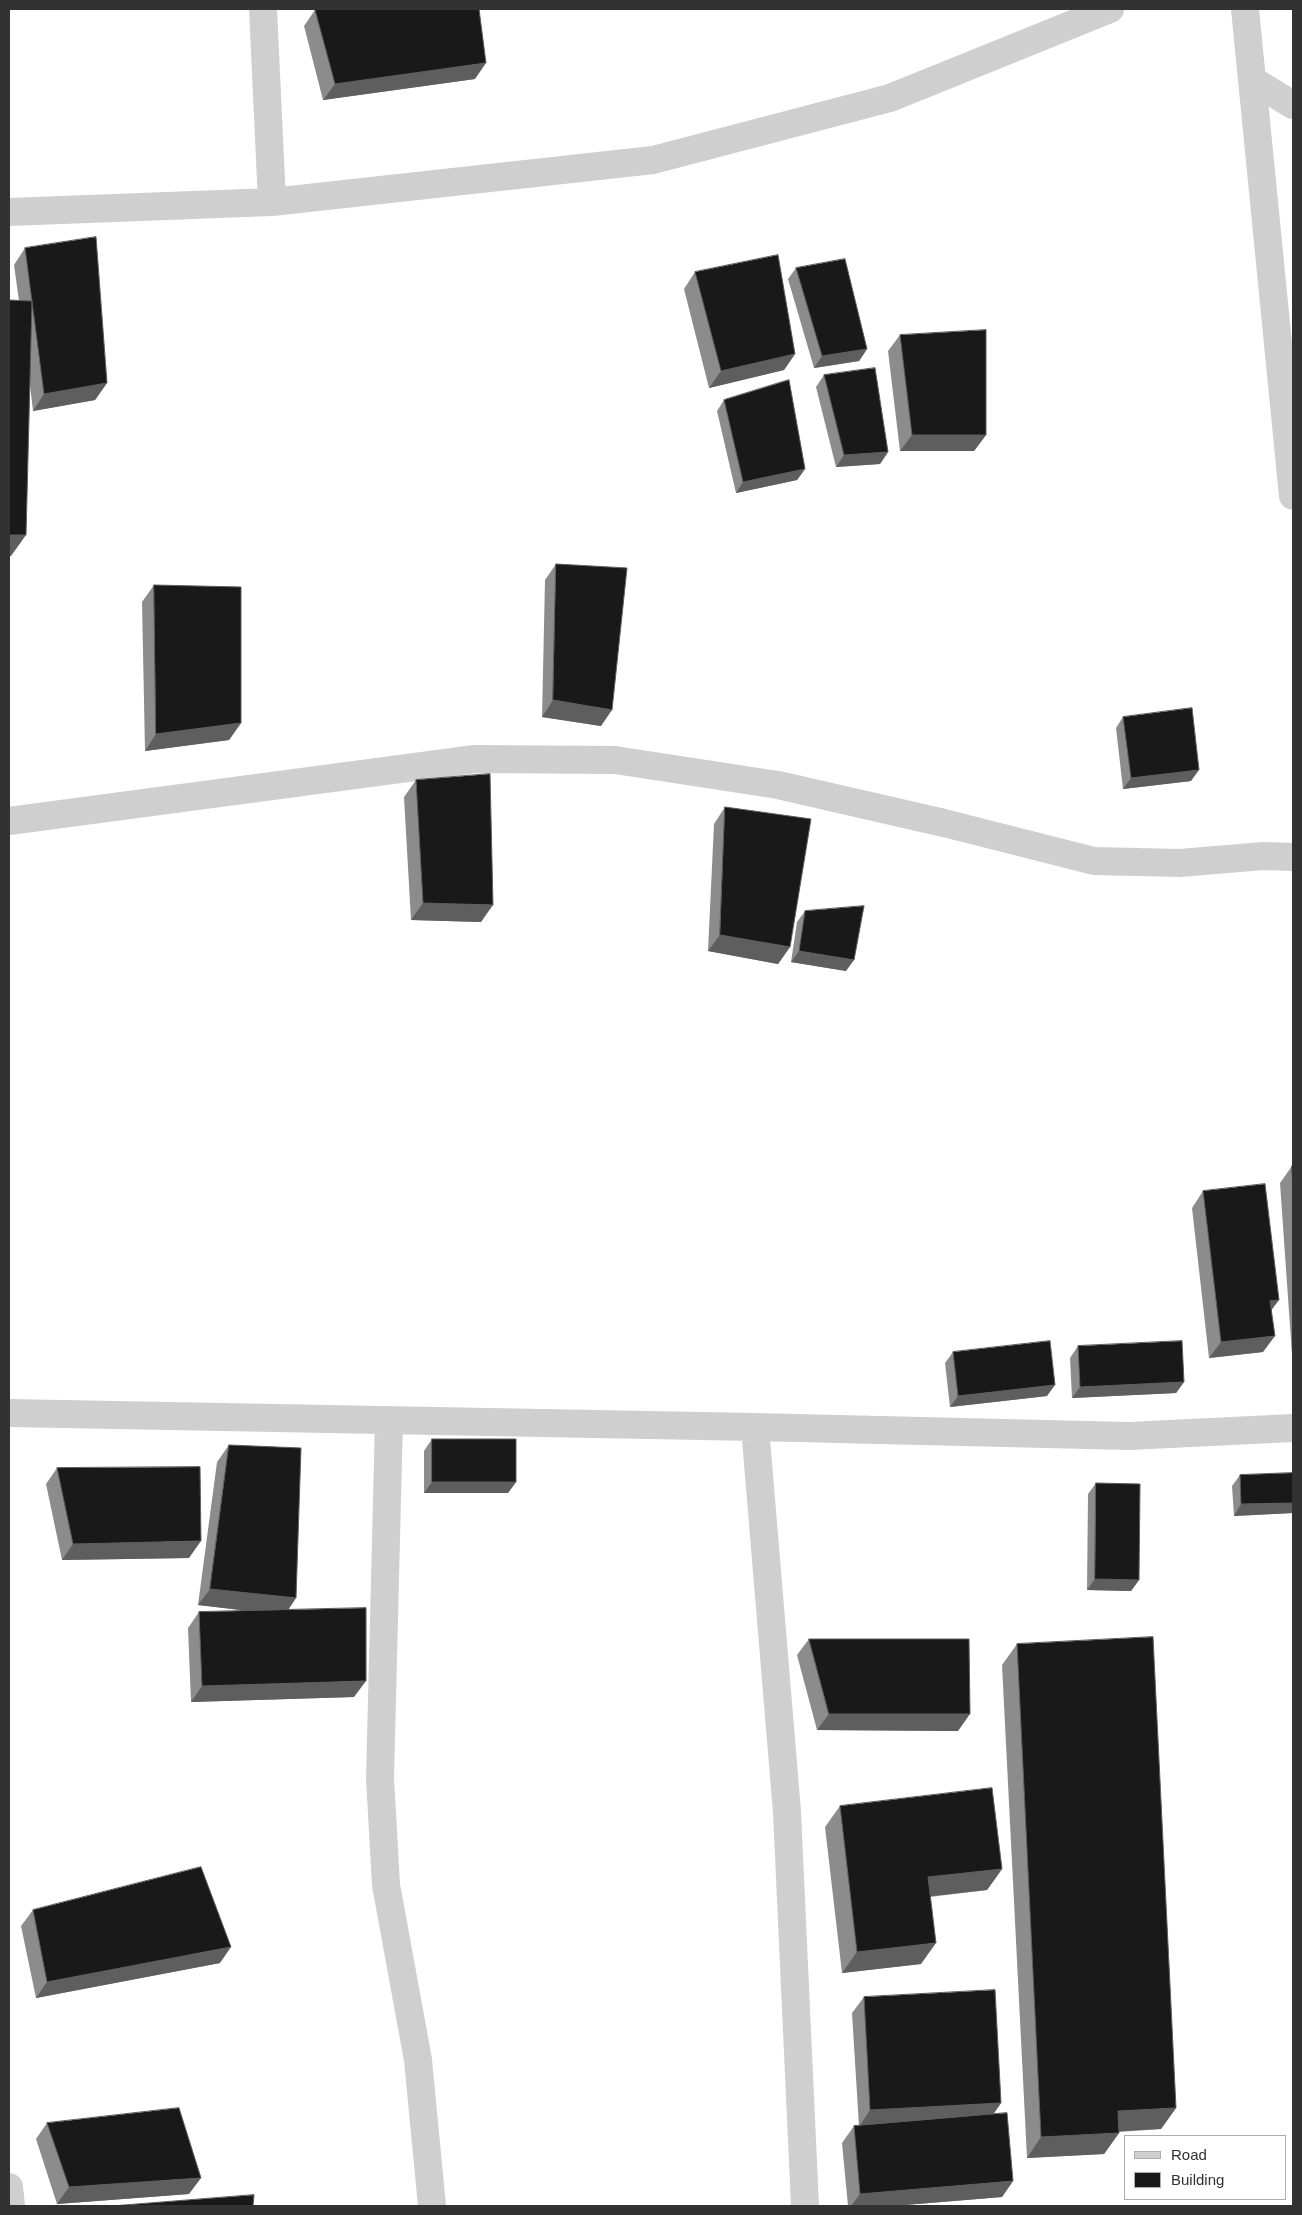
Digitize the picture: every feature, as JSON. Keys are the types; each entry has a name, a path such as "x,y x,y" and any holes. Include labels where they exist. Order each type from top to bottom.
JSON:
{"street":[{"path":"263,9 272,202"},
{"path":"9,212 272,202 653,160 890,98 1110,9"},
{"path":"1245,9 1293,496"},
{"path":"1252,80 1293,105"},
{"path":"9,821 475,759 615,760 778,785 944,823 1094,861 1180,864 1263,856 1293,858"},
{"path":"9,1413 1129,1436 1293,1428"},
{"path":"389,1420 380,1778 386,1885 418,2060 432,2206"},
{"path":"755,1427 787,1812 805,2206"},
{"path":"9,2187 11,2206"}],"building":[{"path":"479,9 486,63 335,84 315,10"},
{"path":"96,237 107,383 44,394 25,248"},
{"path":"778,255 795,354 721,371 695,272"},
{"path":"845,259 867,349 822,356 796,268"},
{"path":"9,300 32,301 26,535 9,535"},
{"path":"986,330 986,435 912,435 900,335"},
{"path":"875,368 888,452 844,455 824,375"},
{"path":"789,380 805,469 743,482 724,400"},
{"path":"556,564 627,568 612,710 553,700"},
{"path":"154,585 241,587 241,723 156,734"},
{"path":"1192,708 1199,770 1131,778 1123,717"},
{"path":"490,774 493,905 423,903 416,780"},
{"path":"725,807 811,819 790,947 720,935"},
{"path":"864,906 854,960 799,951 805,911"},
{"path":"1265,1184 1279,1300 1270,1301 1275,1336 1221,1342 1203,1191"},
{"path":"1050,1341 1055,1385 958,1396 953,1352"},
{"path":"1182,1341 1184,1382 1080,1387 1078,1346"},
{"path":"432,1439 516,1439 516,1482 432,1482"},
{"path":"229,1445 301,1448 296,1598 210,1589"},
{"path":"200,1467 201,1541 73,1544 57,1468"},
{"path":"1293,1473 1293,1503 1241,1504 1240,1475"},
{"path":"1096,1483 1140,1484 1139,1580 1095,1579"},
{"path":"366,1608 366,1681 202,1686 199,1612"},
{"path":"1153,1637 1176,2108 1118,2111 1119,2133 1041,2137 1017,1644"},
{"path":"809,1639 969,1639 970,1714 829,1714"},
{"path":"992,1788 1002,1869 928,1877 936,1943 857,1952 840,1806"},
{"path":"201,1867 231,1947 47,1982 33,1910"},
{"path":"995,1990 1001,2103 870,2110 864,1997"},
{"path":"179,2108 201,2178 69,2187 47,2123"},
{"path":"1007,2113 1013,2181 860,2194 854,2126"},
{"path":"254,2195 253,2206 112,2206"}]}
